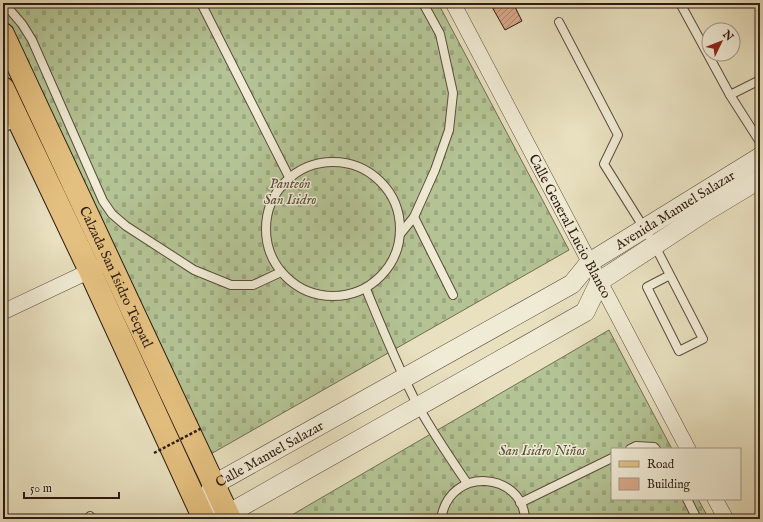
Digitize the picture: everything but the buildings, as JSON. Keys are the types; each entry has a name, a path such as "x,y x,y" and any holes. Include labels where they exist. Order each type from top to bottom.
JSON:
{"main road":[{"name":"Calzada San Isidro Tecpatl","path":"3,34 228,517"},
{"name":"Calzada San Isidro Tecpatl","path":"3,88 11,125 90,271 197,517"}],"street":[{"name":"Calle General Lucio Blanco","path":"453,3 687,448"},
{"name":"Avenida Manuel Salazar","path":"600,281 654,244 760,157"},
{"name":"Avenida Manuel Salazar","path":"590,262 644,228 760,179"},
{"path":"3,312 110,262"},
{"name":"Calle Manuel Salazar","path":"197,517 213,485 572,284 590,262"},
{"path":"197,517 228,517 418,406 585,312 600,281"},
{"path":"716,500 726,519"}],"lane":[{"path":"4,3 22,24 32,40 103,201 112,214 126,226 194,270 231,285 253,285 281,272"},
{"path":"201,3 289,178"},
{"path":"401,233 414,217 435,170 449,130 453,93 440,34 423,3"},
{"path":"680,3 730,96 760,142"},
{"path":"559,22 618,135 604,164 654,244 670,275 703,340 679,351 647,287 670,275"},
{"path":"730,96 760,80"},
{"path":"329,162 350,164 371,173 388,189 398,210 401,233 396,256 384,275 366,289 344,296 321,296 300,289 281,272 271,257 266,236 267,214 275,194 289,178 308,166 329,162"},
{"path":"414,217 453,295"},
{"path":"366,289 404,378 418,406 442,447 467,483"},
{"path":"632,448 636,446 655,448"},
{"path":"520,503 611,458"},
{"path":"441,519 443,509 450,496 461,486 474,481 488,481 501,484 512,492 520,503 525,519"},
{"path":"688,500 697,519"}],"path":[{"path":"154,453 202,428"}],"green space":[{"name":"Panteón San Isidro","path":"3,3 438,3 569,250 202,459 11,27 3,17"},
{"name":"San Isidro Niños","path":"609,330 671,448 611,448 611,500 699,500 709,519 285,519"}]}
